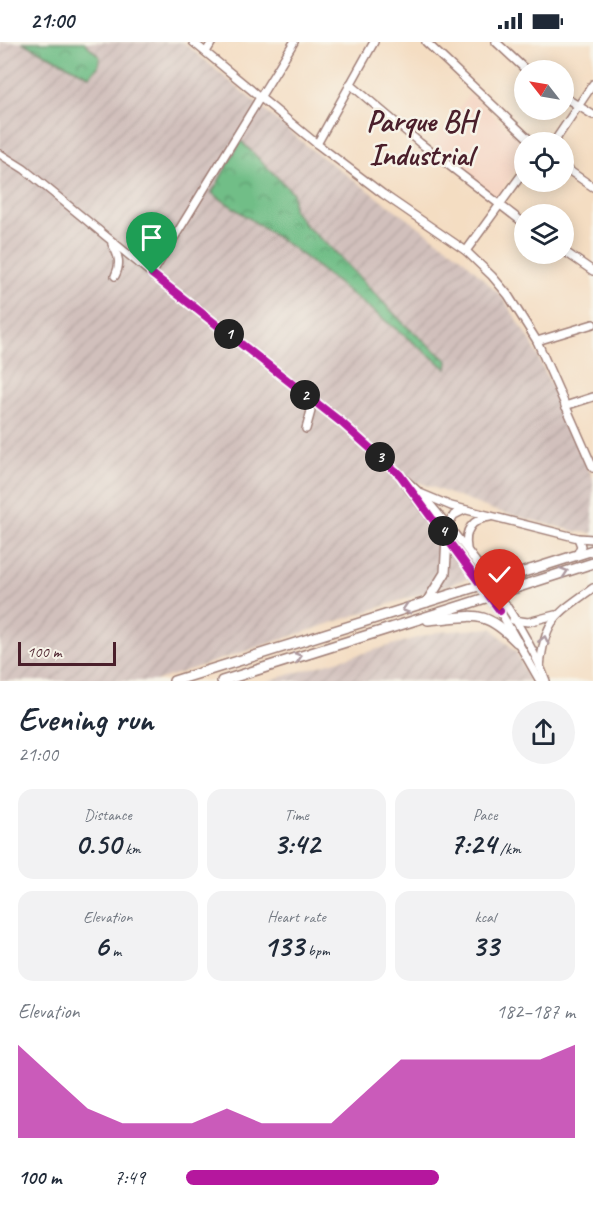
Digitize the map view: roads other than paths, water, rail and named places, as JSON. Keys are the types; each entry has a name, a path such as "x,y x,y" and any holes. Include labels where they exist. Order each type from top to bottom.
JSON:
{"main road":[{"path":"427,602 445,573 447,538"},
{"path":"174,681 593,550"},
{"path":"222,681 593,563"},
{"path":"414,620 482,617 497,622 517,642"}],"street":[{"path":"193,42 317,144 383,194 466,250 508,296 537,341 593,468"},
{"path":"206,52 212,42"},
{"path":"152,274 294,42"},
{"path":"317,144 374,42"},
{"path":"426,42 521,132"},
{"path":"496,42 515,60"},
{"path":"350,84 514,216"},
{"path":"561,132 593,84"},
{"path":"574,104 593,116"},
{"path":"0,154 24,169 304,394 420,493 466,548 514,621 546,681"},
{"path":"574,174 593,187"},
{"path":"466,250 514,184"},
{"path":"110,239 118,256 119,267 115,276"},
{"path":"574,258 593,271"},
{"path":"537,341 593,324"},
{"path":"304,394 311,411 306,429"},
{"path":"565,406 593,397"},
{"path":"400,475 487,592 540,681"},
{"path":"420,493 494,517 579,538 593,539"},
{"path":"447,538 448,524 458,512 466,509"},
{"path":"466,548 465,538 470,526 479,519 494,517"},
{"path":"577,555 581,546 579,538"},
{"path":"487,592 514,621 528,622 555,615 593,588"},
{"path":"540,667 543,639 555,615"}],"district":[{"name":"Parque BH Industrial","path":"421,138"}]}
